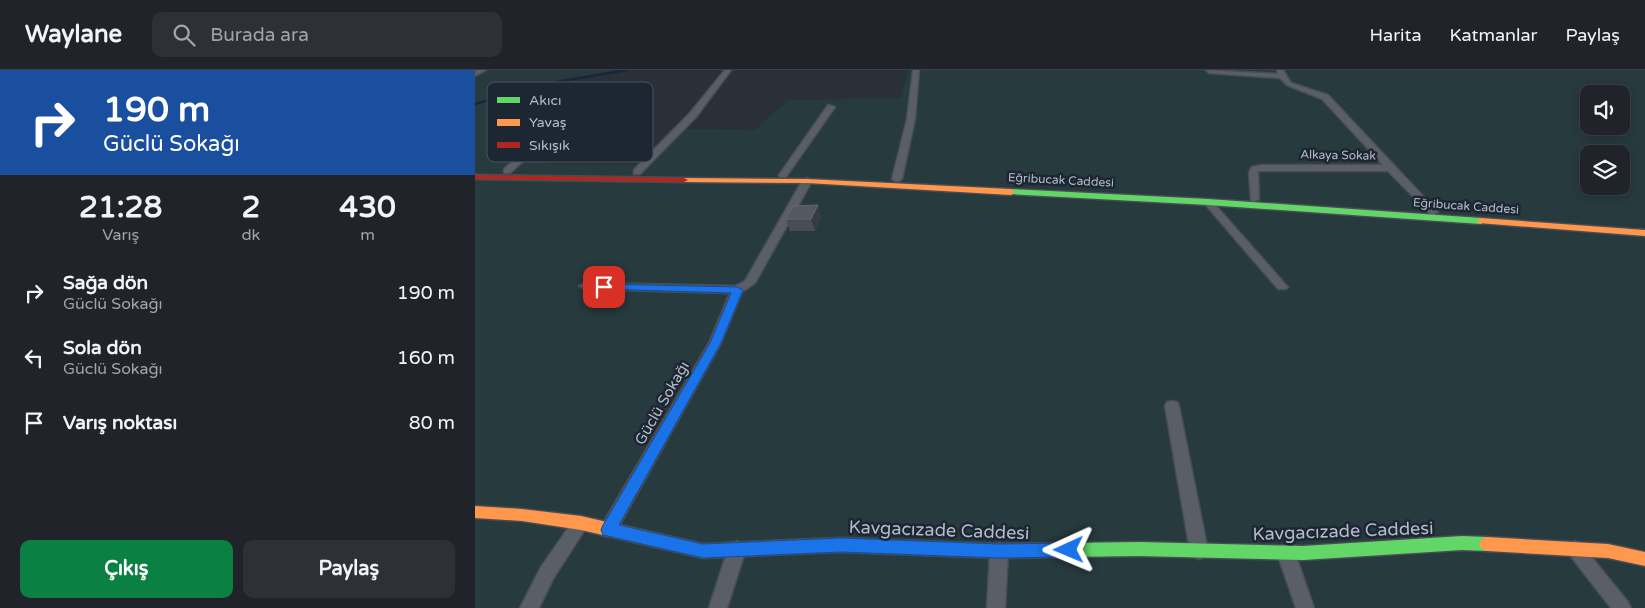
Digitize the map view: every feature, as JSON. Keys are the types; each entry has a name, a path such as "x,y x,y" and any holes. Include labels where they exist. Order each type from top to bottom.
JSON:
{"main road":[{"name":"Eğribucak Caddesi","path":"475,170 783,175 897,179 1254,199 1645,227"},
{"name":"Eğribucak Caddesi","path":"475,177 807,181 1208,202 1645,233"},
{"name":"Kavgacızade Caddesi","path":"475,512 522,515 581,523 703,551 841,545 999,551 1139,549 1286,553 1462,543 1608,551 1645,559"}],"street":[{"path":"475,74 483,70"},
{"path":"653,155 693,114 728,70"},
{"path":"897,179 911,119 916,70"},
{"path":"1209,71 1281,73"},
{"name":"Alkaya Sokak","path":"1281,73 1289,84 1325,97 1390,168"},
{"path":"783,175 831,106"},
{"path":"507,171 517,162"},
{"path":"637,172 647,162"},
{"name":"Alkaya Sokak","path":"1254,199 1253,172 1262,168 1390,168"},
{"path":"1390,168 1433,212"},
{"name":"Güclü Sokağı","path":"608,530 715,343 737,290 749,283 807,181"},
{"path":"1208,202 1282,287"},
{"path":"585,286 737,290"},
{"path":"1172,406 1199,551"},
{"path":"529,608 547,573 581,523"},
{"path":"718,608 737,549"},
{"path":"1575,549 1622,608"},
{"path":"996,608 999,551"},
{"path":"1286,553 1305,608"}],"green space":[{"path":"475,70 617,70 553,82 487,82 487,162 635,165 638,162 653,162 653,147 671,129 755,130 788,100 901,98 908,70 1645,70 1645,608 475,608"}],"building":[{"path":"818,205 811,219 786,219 793,206"}],"waterway":[{"path":"557,82 627,70"},
{"path":"475,104 487,100"}],"traffic: fast":[{"path":"1011,192 1208,202 1481,221"},
{"path":"815,546 841,545 999,551 1139,549 1303,553 1462,543 1487,544"}],"traffic: slow":[{"path":"684,180 807,181 1011,192"},
{"path":"1481,221 1645,233"},
{"path":"475,512 522,515 581,523 703,551 815,546"},
{"path":"1487,544 1608,551 1645,559"}],"traffic: jam":[{"path":"475,177 684,180"}],"route":[{"path":"604,287 737,290 715,343 608,530 703,551 841,545 999,551 1069,550"}]}
